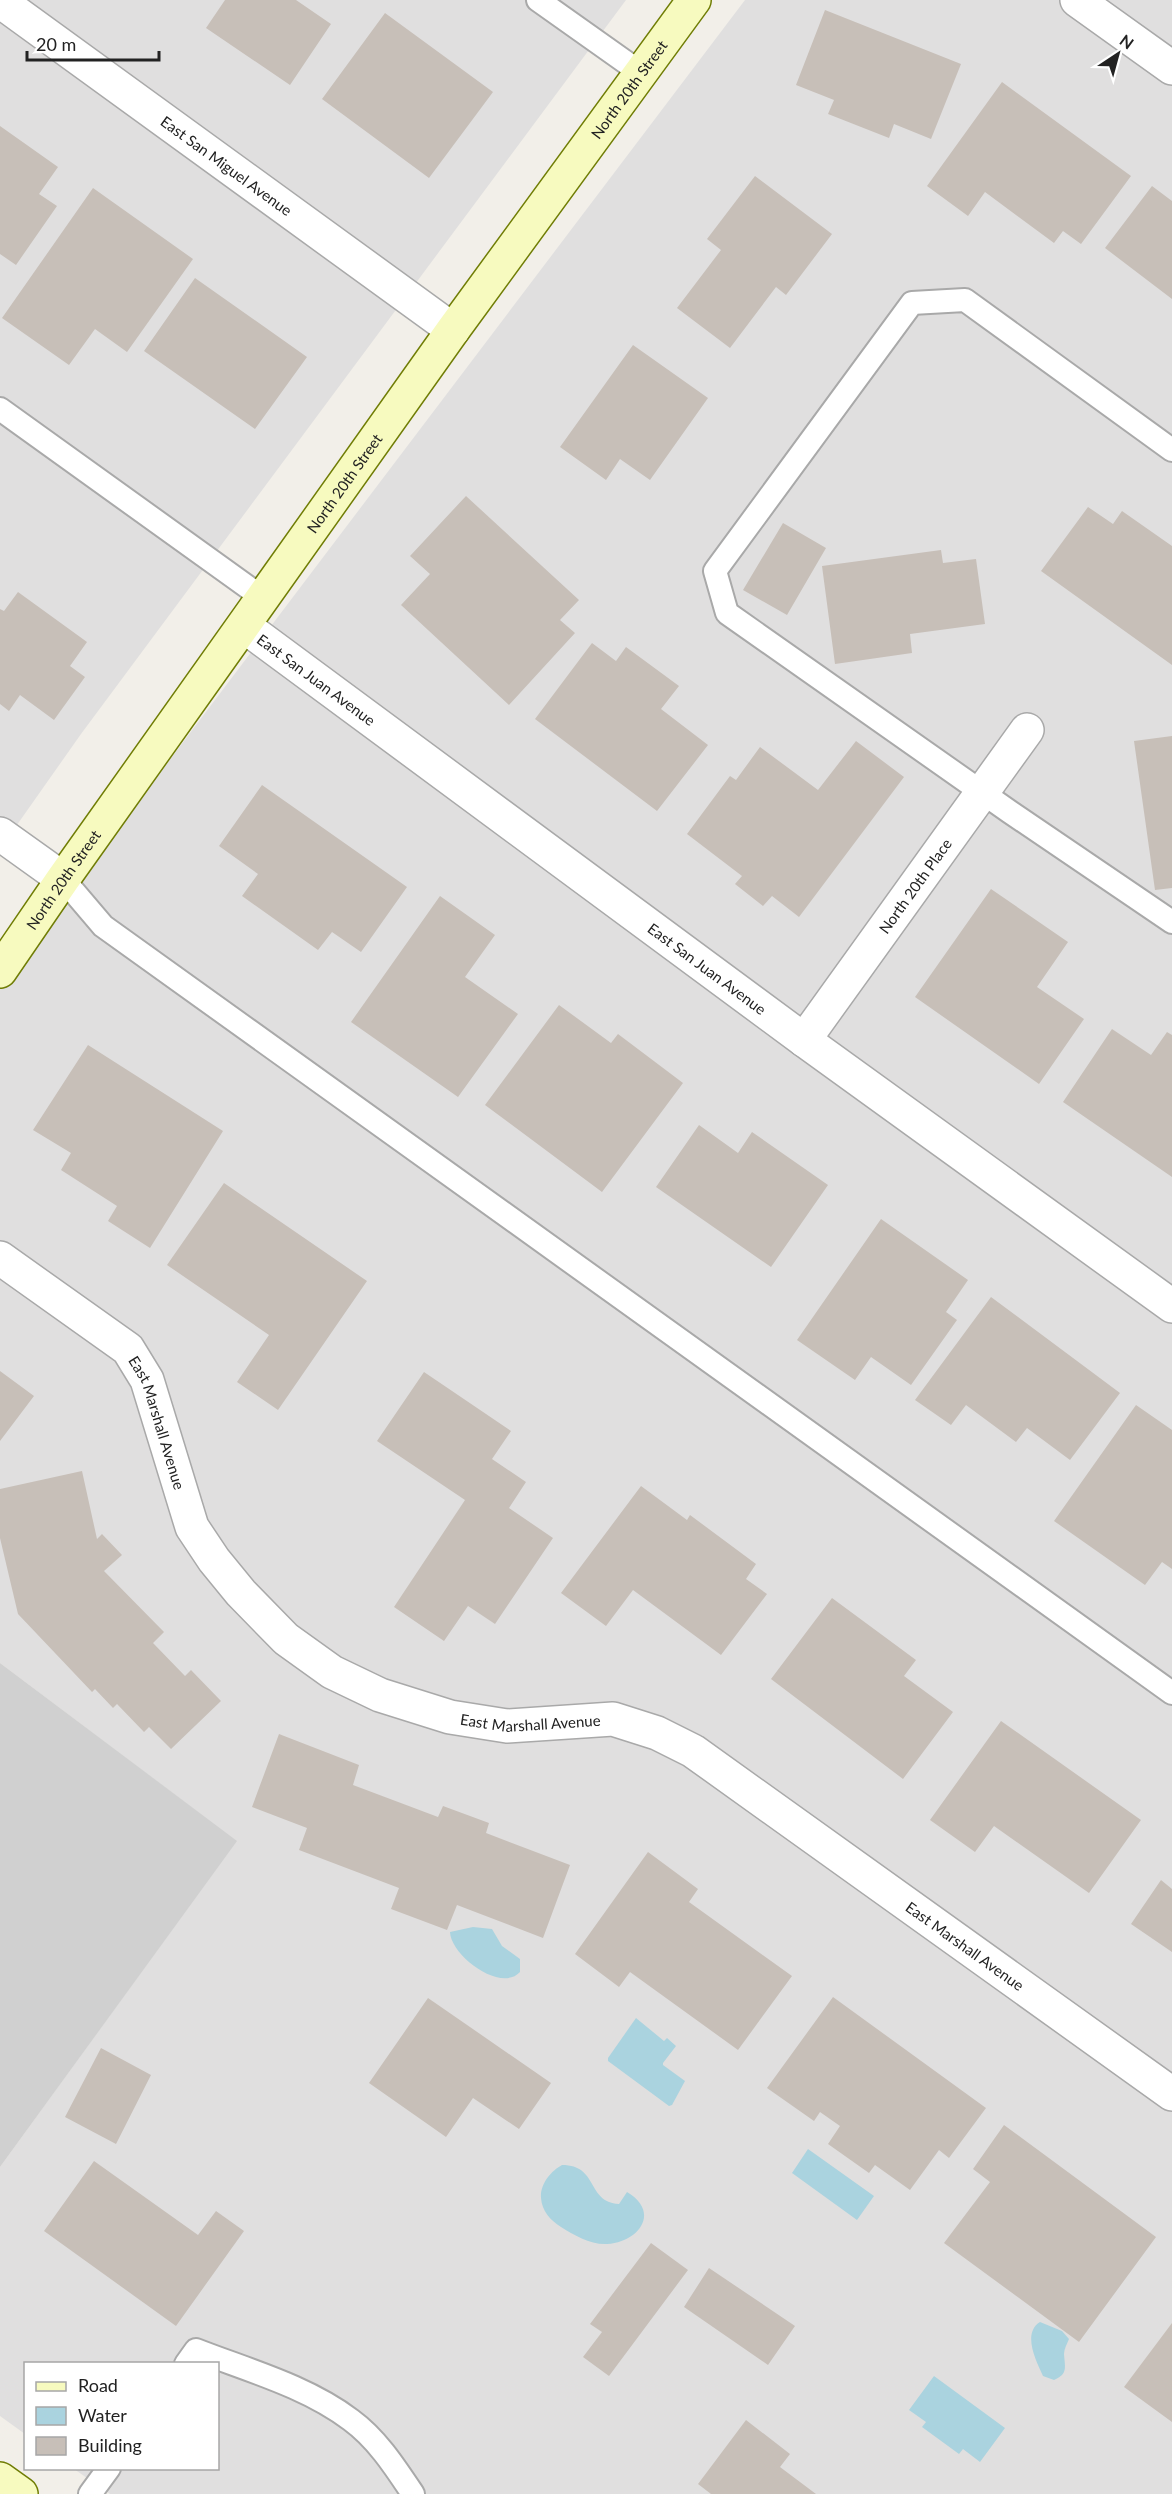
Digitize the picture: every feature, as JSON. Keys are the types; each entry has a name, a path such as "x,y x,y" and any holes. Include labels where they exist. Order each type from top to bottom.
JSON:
{"street":[{"name":"North 20th Street","path":"0,971 453,330 694,0"},
{"path":"1077,0 1172,68"},
{"name":"East San Miguel Avenue","path":"0,1 453,330"},
{"name":"East San Juan Avenue","path":"244,626 804,1040 1172,1306"},
{"name":"North 20th Place","path":"804,1040 1028,730"},
{"path":"0,834 63,879"},
{"name":"East Marshall Avenue","path":"0,1258 128,1349 147,1380 192,1527 214,1560 241,1593 286,1639 332,1671 380,1695 450,1717 507,1726 613,1719 657,1733 693,1751 1172,2094"},
{"path":"0,2480 21,2494"}],"lane":[{"path":"538,0 641,73"},
{"path":"1172,450 965,300 912,303 715,572 727,613 1172,922"},
{"path":"0,410 263,598"},
{"path":"63,879 104,926 1172,1693"},
{"path":"187,2362 196,2350 280,2382 351,2419 392,2462 412,2494"},
{"path":"90,2494 108,2470"}],"shaded area":[{"path":"0,0 626,0 81,734 0,849"},
{"path":"745,0 1172,0 1172,2494 110,2494 75,2470 219,2470 219,2362 24,2362 24,2433 0,2416 0,2167 236,1841 0,1663 0,984"},
{"path":"0,1663 237,1841 0,2167"}],"water":[{"path":"473,1927 492,1929 502,1946 520,1959 520,1972 512,1977 501,1978 478,1969 468,1961 459,1951 450,1932"},
{"path":"636,2018 664,2041 667,2038 676,2046 663,2063 685,2081 672,2105 669,2106 608,2061"},
{"path":"808,2149 874,2196 857,2220 792,2173"},
{"path":"562,2165 582,2171 601,2197 609,2202 619,2204 627,2192 643,2208 642,2225 628,2238 601,2244 577,2236 553,2221 543,2207 541,2193 547,2178"},
{"path":"1040,2322 1062,2331 1069,2339 1064,2352 1064,2373 1054,2380 1043,2376 1032,2348 1032,2333"},
{"path":"934,2376 1005,2428 980,2462 963,2449 959,2454 922,2427 926,2422 909,2410"}],"building":[{"path":"225,0 296,0 331,24 290,85 206,28"},
{"path":"825,10 961,64 931,139 894,124 889,138 828,114 834,100 796,85"},
{"path":"385,13 493,92 429,178 322,99"},
{"path":"1002,82 1131,176 1081,244 1063,231 1054,243 985,192 968,216 927,186"},
{"path":"0,126 58,167 39,194 57,206 16,265 0,254"},
{"path":"755,176 832,234 786,295 776,287 730,348 677,308 721,250 707,239"},
{"path":"1152,186 1172,201 1172,299 1105,248"},
{"path":"93,188 193,259 127,352 95,329 69,365 2,318"},
{"path":"195,278 307,357 255,429 144,351"},
{"path":"633,345 708,398 650,480 620,459 606,480 560,447"},
{"path":"466,496 579,600 560,620 575,633 509,705 401,605 430,574 410,556"},
{"path":"1088,507 1113,524 1122,511 1172,546 1172,665 1041,571"},
{"path":"783,523 826,548 787,615 743,590"},
{"path":"941,550 943,563 976,559 985,624 910,634 912,653 835,664 822,566"},
{"path":"18,592 87,642 70,666 85,677 54,720 20,695 9,711 0,704 0,609 4,611"},
{"path":"592,643 616,661 626,647 679,686 661,709 708,745 657,811 535,719"},
{"path":"1172,736 1172,888 1155,890 1134,741"},
{"path":"856,741 904,777 799,917 772,896 763,906 735,884 742,876 687,834 730,776 736,780 760,747 818,790"},
{"path":"262,785 407,887 361,952 332,932 318,950 242,896 258,874 219,846"},
{"path":"991,889 1068,942 1037,987 1084,1019 1039,1084 915,997"},
{"path":"440,896 495,935 465,977 518,1014 458,1097 351,1022"},
{"path":"559,1005 611,1043 618,1034 683,1083 602,1192 485,1105"},
{"path":"1112,1029 1151,1055 1167,1032 1172,1035 1172,1177 1063,1102"},
{"path":"88,1045 223,1131 150,1248 108,1221 117,1206 61,1170 71,1153 33,1130"},
{"path":"699,1125 738,1153 752,1132 828,1185 771,1267 656,1187"},
{"path":"224,1183 367,1281 278,1410 237,1382 269,1335 167,1265"},
{"path":"881,1219 968,1280 946,1312 957,1320 911,1385 871,1357 855,1380 797,1340"},
{"path":"991,1297 1120,1393 1070,1460 1027,1428 1016,1442 966,1405 951,1425 915,1400"},
{"path":"0,1371 34,1396 0,1441"},
{"path":"424,1372 511,1431 492,1459 526,1482 509,1508 553,1538 495,1624 468,1606 444,1641 394,1607 465,1500 377,1441"},
{"path":"1136,1405 1172,1430 1172,1569 1162,1562 1145,1585 1054,1521"},
{"path":"82,1471 97,1539 102,1534 122,1555 104,1571 164,1632 153,1643 185,1676 191,1670 221,1701 171,1749 149,1727 144,1732 117,1704 113,1708 95,1689 92,1692 18,1614 0,1538 0,1489"},
{"path":"641,1486 687,1520 690,1515 756,1564 746,1579 767,1594 721,1655 633,1590 606,1626 561,1593"},
{"path":"832,1598 916,1660 904,1676 953,1712 903,1779 771,1679"},
{"path":"1001,1721 1141,1820 1089,1893 994,1826 975,1852 930,1820"},
{"path":"279,1734 359,1765 353,1785 438,1817 443,1806 489,1823 486,1833 570,1865 543,1938 457,1905 447,1930 391,1909 399,1888 299,1850 307,1828 252,1807"},
{"path":"648,1852 698,1889 689,1902 792,1976 738,2050 630,1972 619,1987 575,1954"},
{"path":"1161,1880 1172,1889 1172,1952 1131,1924"},
{"path":"833,1997 986,2108 949,2158 939,2150 910,2190 875,2165 869,2173 828,2144 840,2126 820,2112 814,2121 767,2088"},
{"path":"428,1998 551,2083 519,2129 473,2098 446,2137 369,2083"},
{"path":"101,2048 151,2075 116,2144 65,2117"},
{"path":"1004,2125 1156,2237 1079,2342 944,2243 990,2182 973,2169"},
{"path":"94,2161 198,2235 216,2211 244,2231 176,2326 44,2231"},
{"path":"651,2243 688,2270 609,2376 583,2357 602,2332 590,2324"},
{"path":"709,2268 795,2326 768,2365 684,2307"},
{"path":"1172,2323 1172,2422 1124,2387"},
{"path":"746,2420 790,2454 780,2467 816,2494 711,2494 698,2484"}]}
